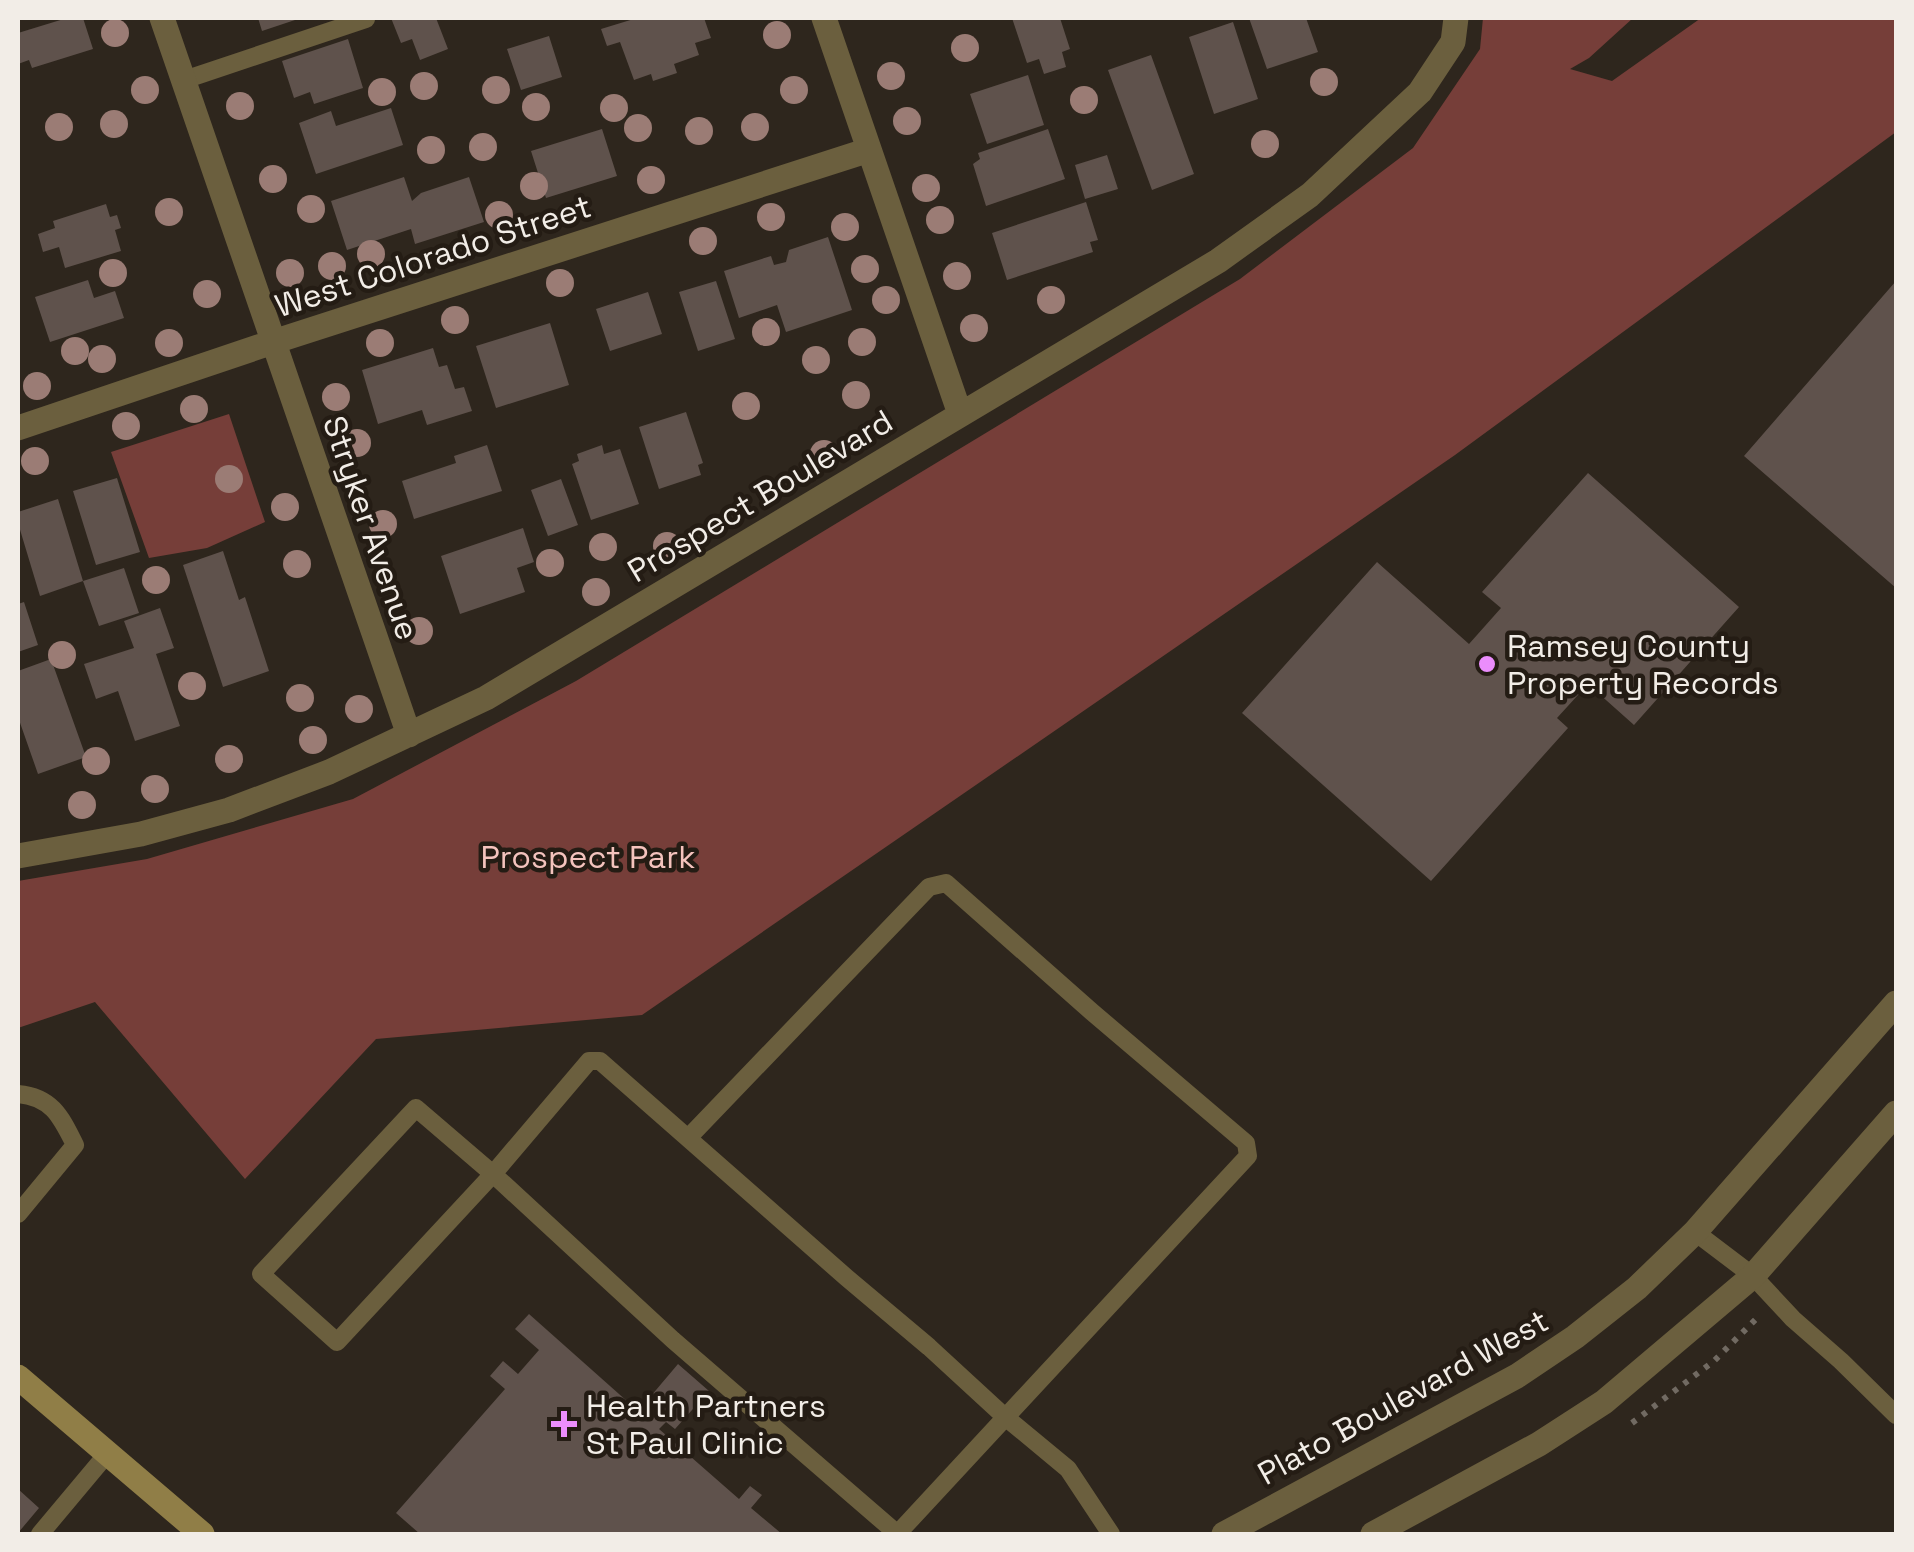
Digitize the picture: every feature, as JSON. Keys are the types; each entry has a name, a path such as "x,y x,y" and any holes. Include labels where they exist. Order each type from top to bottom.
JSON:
{"main road":[{"path":"18,1377 107,1454 185,1530"}],"street":[{"name":"Stryker Avenue","path":"162,18 409,735"},
{"path":"824,18 960,414"},
{"name":"Prospect Boulevard","path":"18,856 141,834 229,810 329,772 486,698 1218,261 1310,195 1420,92 1455,30"},
{"name":"West Colorado Street","path":"18,428 869,150"},
{"name":"Plato Boulevard West","path":"1224,1534 1517,1376 1576,1337 1637,1288 1696,1232 1896,1003"},
{"path":"1373,1534 1539,1444 1604,1402 1753,1276 1896,1113"}],"lane":[{"path":"184,80 366,19"},
{"path":"688,1138 929,887 946,883 1246,1143 1248,1156 1004,1416 900,1530 893,1530 673,1340 493,1174 416,1108 261,1274 337,1342 493,1174 589,1061 600,1061 1004,1416 1068,1468 1111,1534"},
{"path":"18,1094 39,1098 52,1107 75,1145 18,1214"},
{"path":"1696,1232 1753,1276 1792,1320 1896,1415"},
{"path":"40,1534 107,1454"}],"green space":[{"name":"Prospect Park","path":"1483,18 1633,18 1589,58 1570,69 1612,81 1701,18 1896,18 1896,132 1455,455 642,1015 376,1039 245,1179 95,1002 18,1028 18,881 147,859 353,799 576,681 1240,279 1413,148 1480,49"},
{"path":"229,414 265,522 207,548 149,558 111,452"}],"building":[{"path":"67,18 83,18 93,49 32,68 29,60 18,64 18,33"},
{"path":"258,18 301,18 262,31"},
{"path":"391,18 436,18 448,49 420,60 412,39 401,43"},
{"path":"637,18 704,18 711,38 695,43 699,55 674,64 677,73 653,81 651,74 634,80 620,42 607,46 601,29"},
{"path":"1012,18 1060,18 1070,49 1062,52 1066,67 1044,74 1039,59 1027,63"},
{"path":"1249,18 1306,18 1318,52 1267,69"},
{"path":"1233,22 1258,99 1214,114 1189,37"},
{"path":"549,36 562,77 521,90 507,49"},
{"path":"348,39 363,88 314,104 310,92 294,98 282,61"},
{"path":"1151,55 1194,174 1152,190 1108,70"},
{"path":"1028,75 1044,125 987,144 970,94"},
{"path":"391,108 403,145 316,174 299,123 331,111 336,126"},
{"path":"602,129 617,176 546,198 531,151"},
{"path":"1048,129 1065,179 986,206 973,164 980,159 978,153"},
{"path":"1107,155 1118,189 1085,199 1075,165"},
{"path":"404,177 412,201 421,193 469,177 484,222 415,244 411,229 347,250 331,201"},
{"path":"1086,202 1098,240 1090,242 1093,252 1007,280 992,233"},
{"path":"106,204 110,217 117,215 121,228 115,230 121,251 65,268 59,247 43,252 38,234 55,228 53,221"},
{"path":"828,237 852,310 786,332 777,305 739,318 724,271 771,256 774,265 786,262 789,250"},
{"path":"88,280 94,298 115,291 124,318 50,342 35,297"},
{"path":"716,281 735,339 698,351 679,292"},
{"path":"1896,281 1896,588 1744,456"},
{"path":"648,292 662,334 610,351 596,309"},
{"path":"550,323 569,385 496,408 476,346"},
{"path":"433,348 439,367 447,365 455,389 464,387 472,411 427,425 422,410 378,424 362,370"},
{"path":"686,412 703,463 698,465 701,475 659,489 639,427"},
{"path":"487,445 502,491 414,519 402,481 456,463 454,456"},
{"path":"602,445 604,454 620,449 639,504 591,520 572,464 579,461 577,454"},
{"name":"Ramsey County Property Records","path":"1588,473 1739,607 1634,725 1588,684 1557,718 1568,728 1431,881 1242,713 1377,562 1469,644 1501,608 1482,592"},
{"path":"117,478 140,552 96,565 73,491"},
{"path":"561,479 578,525 548,536 531,490"},
{"path":"58,499 83,581 40,596 18,512"},
{"path":"523,528 534,562 517,568 525,592 460,614 441,556"},
{"path":"223,551 239,600 245,597 269,671 223,687 183,565"},
{"path":"124,568 139,613 99,626 83,581"},
{"path":"24,602 38,645 18,652 18,604"},
{"path":"160,608 174,648 156,654 180,726 135,741 118,691 96,699 84,664 134,648 124,621"},
{"path":"51,659 86,757 38,774 18,717 18,671"},
{"name":"Health Partners St Paul Clinic","path":"529,1314 646,1418 653,1410 645,1403 678,1364 709,1391 675,1429 666,1422 659,1429 739,1499 750,1486 762,1495 751,1508 782,1534 420,1534 396,1513 505,1389 490,1376 503,1361 518,1374 539,1350 515,1329"},
{"path":"18,1489 39,1508 18,1533"}],"place":[{"name":"Ramsey County Property Records","path":"1487,664"},
{"name":"Health Partners St Paul Clinic","path":"564,1424"}]}
